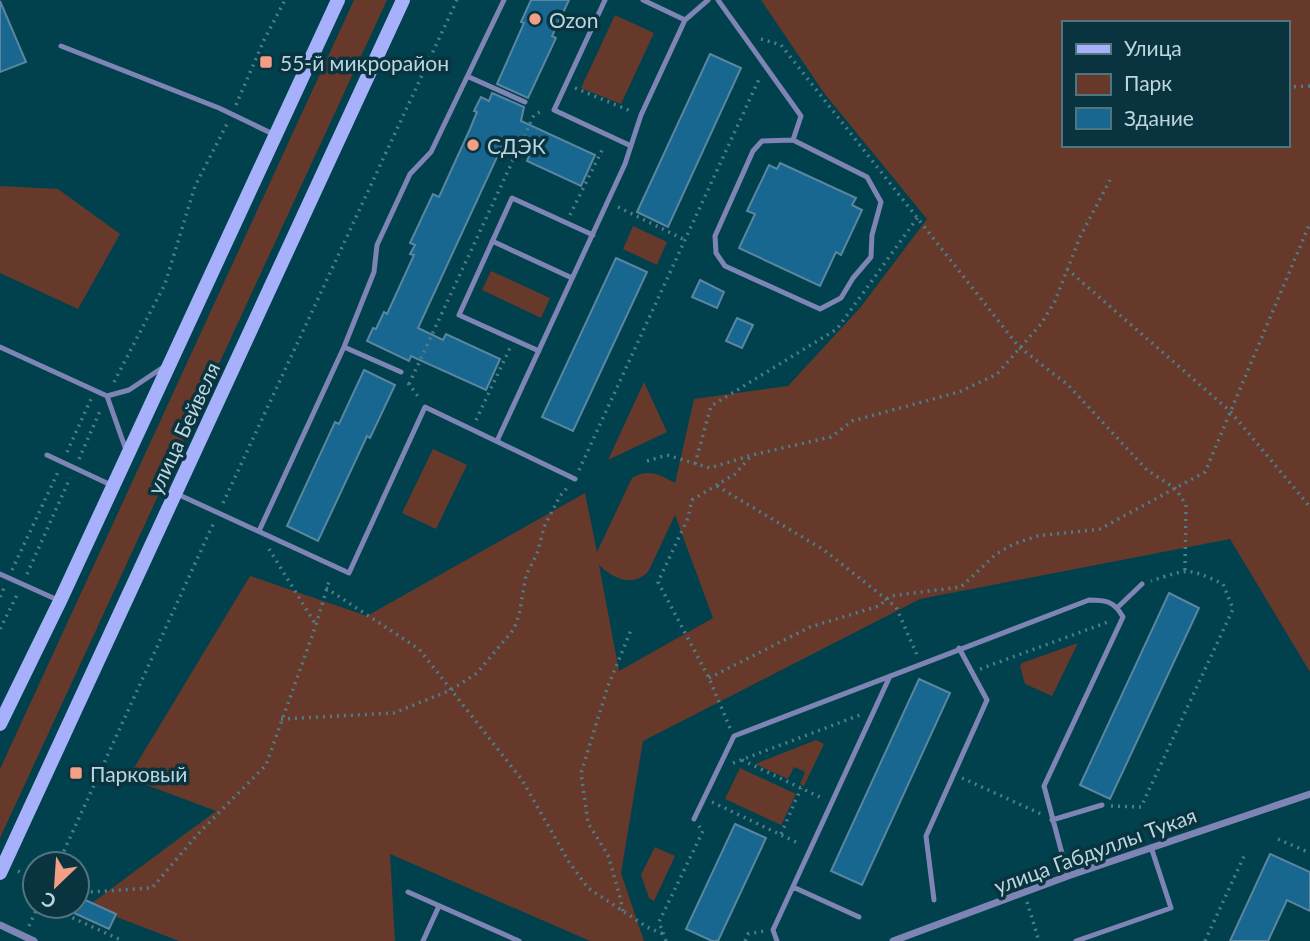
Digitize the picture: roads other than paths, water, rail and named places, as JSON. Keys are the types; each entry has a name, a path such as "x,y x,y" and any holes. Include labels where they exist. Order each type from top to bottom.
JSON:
{"main road":[{"name":"улица Бейвеля","path":"0,724 60,601 338,0"},
{"name":"улица Бейвеля","path":"0,873 403,0"}],"street":[{"name":"улица Габдуллы Тукая","path":"894,941 1068,876 1310,794"},
{"path":"0,925 34,941"}],"lane":[{"path":"259,531 344,347 374,272 377,245 388,221 410,174 431,152 504,0"},
{"path":"605,0 554,110 629,145"},
{"path":"643,0 685,20"},
{"path":"497,442 625,164 641,115 685,20 708,0"},
{"path":"718,0 801,116 793,140"},
{"path":"61,47 232,114 275,135"},
{"path":"469,77 525,102"},
{"path":"793,140 867,177 881,202 872,234 871,257 853,278 841,298 820,309 725,266 716,253 715,236 753,150 762,141 793,140"},
{"path":"539,351 459,315 512,198 593,235"},
{"path":"492,241 572,278"},
{"path":"0,347 107,396 129,390 170,362"},
{"path":"344,347 401,372"},
{"path":"107,396 128,454"},
{"path":"175,494 349,573 425,407 575,479"},
{"path":"47,455 113,486"},
{"path":"0,574 60,601"},
{"path":"1118,607 1142,584"},
{"path":"694,819 734,736 1089,600 1107,600 1118,607 1123,617 1044,786 1068,876"},
{"path":"934,900 926,836 987,700 959,648"},
{"path":"777,941 773,930 890,676"},
{"path":"1052,820 1102,805"},
{"path":"1076,941 1171,908 1151,847"},
{"path":"793,887 859,917"},
{"path":"408,892 519,941"},
{"path":"423,941 439,906"}],"place":[{"name":"Ozon","path":"535,19"},
{"name":"55-й микрорайон","path":"266,62"},
{"name":"СДЭК","path":"473,145"},
{"name":"Парковый","path":"76,773"}]}
